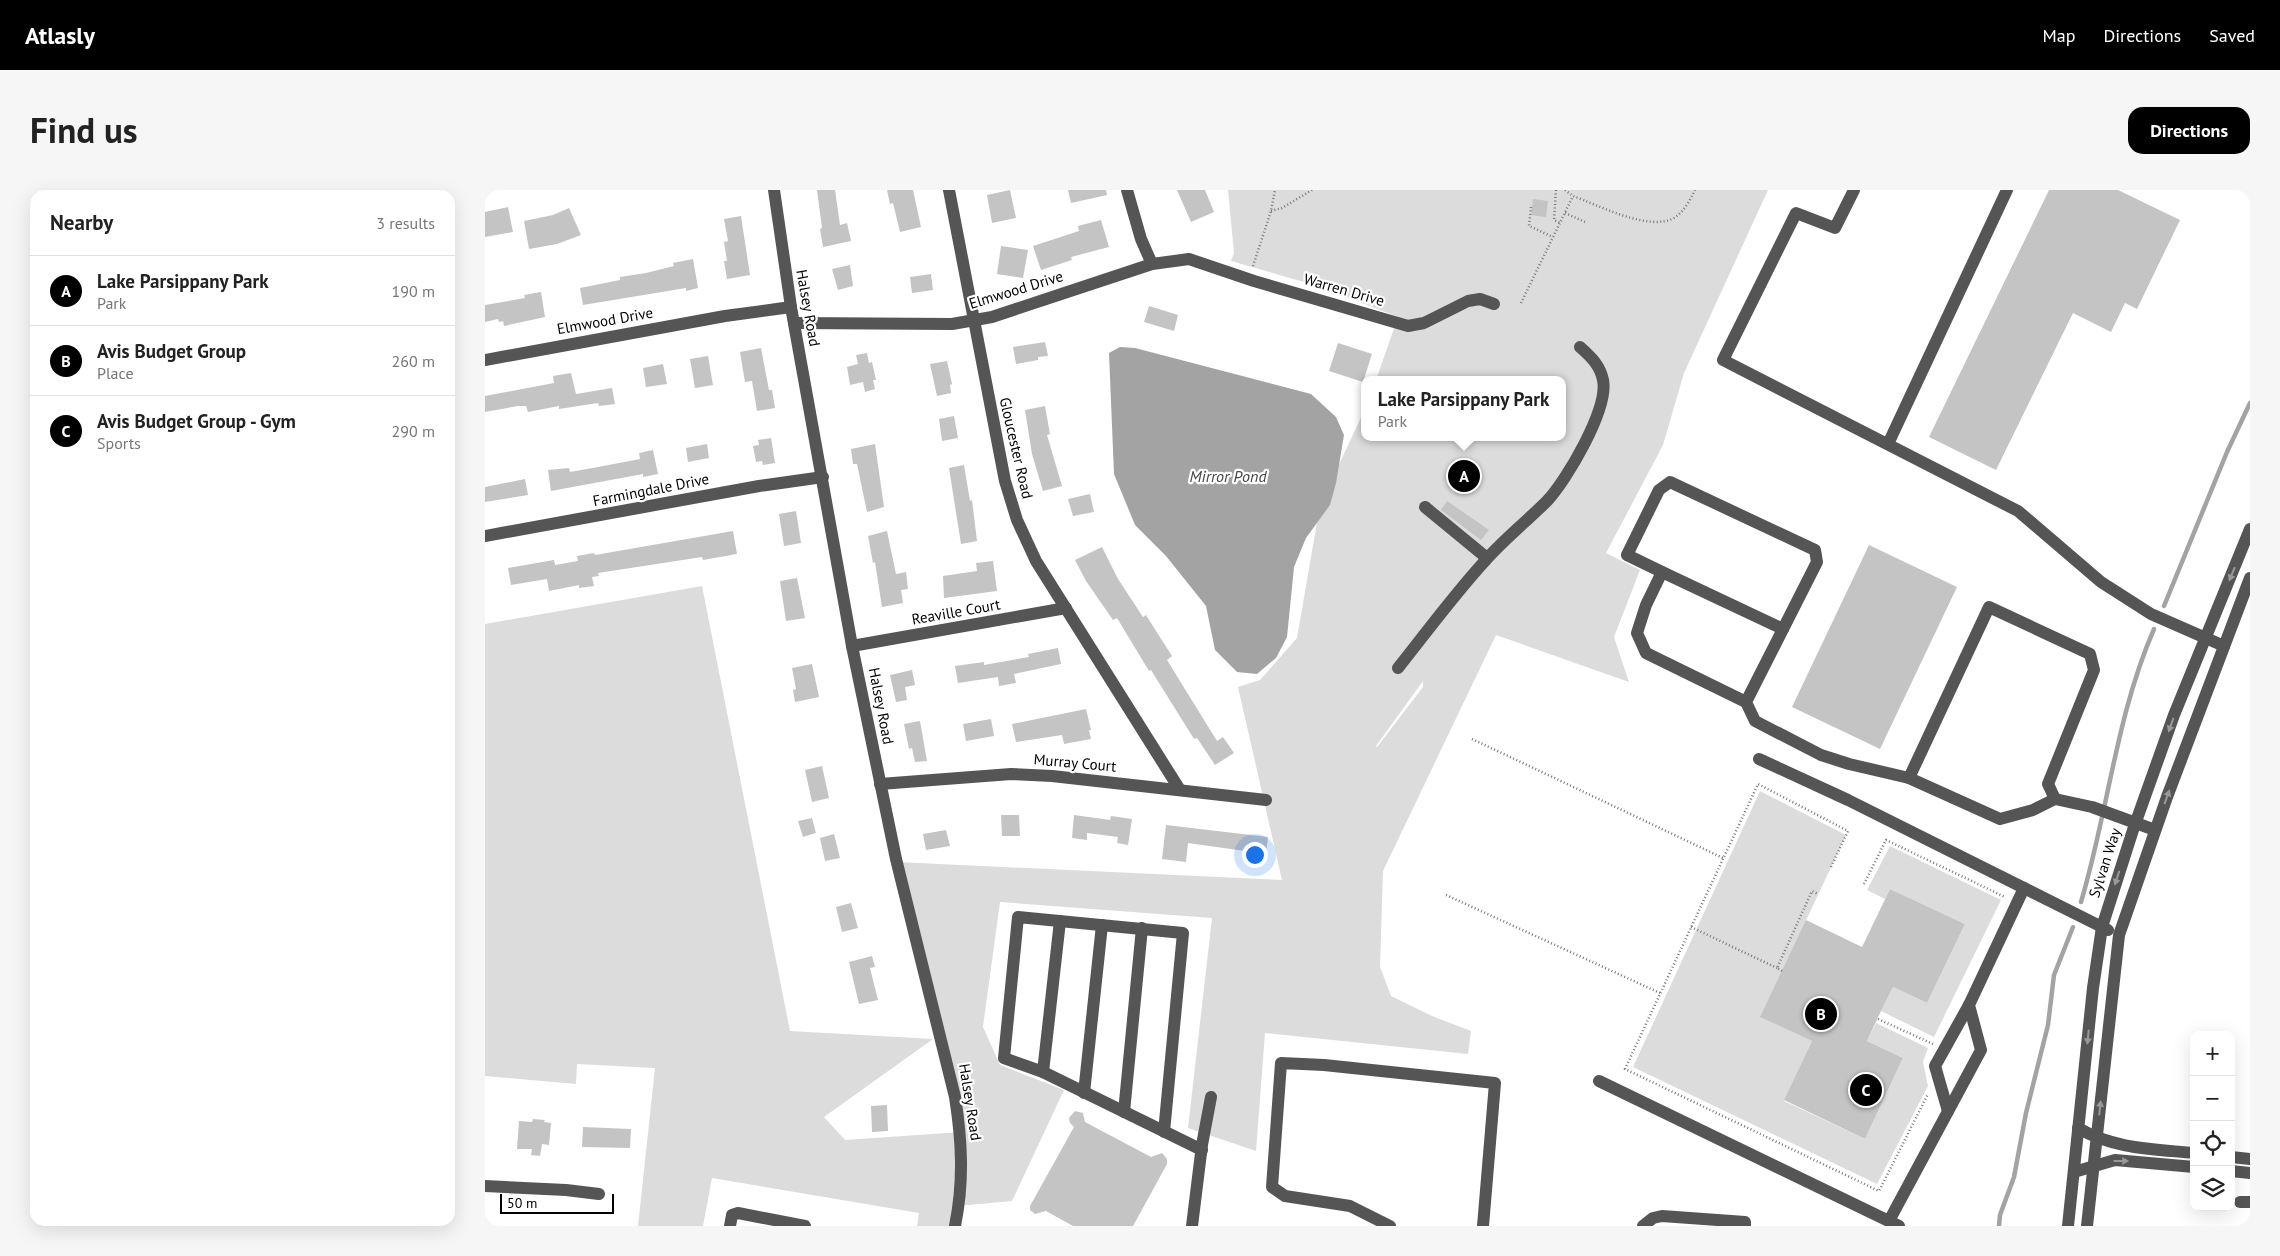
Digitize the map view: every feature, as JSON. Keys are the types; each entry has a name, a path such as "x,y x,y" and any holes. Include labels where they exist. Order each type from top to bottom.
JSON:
{"street":[{"name":"Halsey Road","path":"774,190 794,323 880,784 908,912 945,1050 955,1097 960,1132 962,1170 961,1198 955,1226"},
{"name":"Gloucester Road","path":"949,190 1007,489 1017,520 1036,561 1180,790"},
{"path":"1127,190 1141,239 1152,264"},
{"path":"1854,190 1835,228 1796,213 1723,360 2018,511 2101,582 2151,614 2224,646"},
{"path":"1888,444 2007,190"},
{"name":"Elmwood Drive","path":"794,323 952,324 973,321 992,317 1152,264 1183,259"},
{"name":"Warren Drive","path":"1183,259 1189,259 1248,280 1409,326 1424,323 1468,301 1480,299 1494,304"},
{"name":"Elmwood Drive","path":"485,360 725,316 791,306"},
{"path":"1398,668 1487,558 1547,502 1568,475 1592,427 1604,394 1604,382 1595,361 1580,347"},
{"name":"Farmingdale Drive","path":"485,536 759,486 823,477"},
{"path":"1746,702 1783,630 1817,562 1815,550 1670,482 1659,490 1627,554 1783,630"},
{"path":"1425,508 1487,558"},
{"name":"Sylvan Way","path":"2068,1226 2102,927 2135,822 2174,716 2250,529"},
{"path":"1662,572 1646,605 1637,634 1646,653 1746,702 1755,721 1821,755 1849,764 1909,778 2001,819 2033,810 2055,799 2092,807 2155,830"},
{"path":"2087,1226 2119,935 2155,830 2250,578"},
{"path":"1909,778 1989,607 2090,654 2094,670 2048,784 2055,799"},
{"name":"Reaville Court","path":"853,646 1066,608"},
{"path":"1759,759 1848,800 2119,935"},
{"name":"Murray Court","path":"880,784 1011,774 1052,776 1266,800"},
{"path":"1948,1111 1935,1066 1969,1005 2024,888"},
{"path":"1164,1132 1183,933 1018,917 1004,1058 1043,1072 1084,1093 1164,1132 1202,1150"},
{"path":"1043,1072 1060,921"},
{"path":"1084,1093 1102,925"},
{"path":"1124,1112 1142,928"},
{"path":"1599,1081 1894,1224 1948,1111 1981,1050 1969,1005"},
{"path":"1391,1226 1351,1206 1285,1196 1273,1187 1281,1063 1323,1065 1495,1083 1483,1226"},
{"path":"1192,1226 1211,1097"},
{"path":"2078,1128 2097,1139 2135,1147 2190,1153"},
{"path":"2235,1157 2250,1159"},
{"path":"2074,1172 2115,1160 2190,1167"},
{"path":"2235,1171 2250,1173"},
{"path":"485,1186 599,1194"},
{"path":"730,1226 733,1215 738,1213 805,1226"},
{"path":"1649,1223 1662,1216 1705,1223 1745,1222 1745,1226"}],"path":[{"path":"1248,280 1271,211 1275,190"},
{"path":"1271,211 1282,208 1312,190"},
{"path":"1556,190 1554,220 1560,223"},
{"path":"1565,190 1573,196 1646,222 1665,221 1673,218 1682,211 1695,190"},
{"path":"1521,303 1573,196"},
{"path":"1531,207 1529,226 1553,236"},
{"path":"1565,213 1585,222"},
{"path":"1471,739 1723,858"},
{"path":"1831,867 1849,831 1758,784 1625,1069 1879,1191 1931,1088"},
{"path":"1864,884 1886,840 2005,897"},
{"path":"1777,968 1812,891 1819,894"},
{"path":"1446,895 1660,993"},
{"path":"1691,927 1782,971"},
{"path":"1878,1019 1934,1045"}],"shaded area":[{"path":"1228,190 1768,190 1684,373 1663,445 1606,553 1640,570 1614,637 1629,682 1496,635 1383,871 1380,967 1391,996 1432,1016 1471,1031 1468,1054 1265,1033 1256,1151 1188,1128 1212,918 1000,902 983,1027 1000,1065 1064,1090 1012,1201 957,1206 954,1226 917,1226 919,1213 712,1178 703,1226 638,1226 655,1068 577,1064 576,1084 485,1076 485,624 702,586 790,1031 933,1039 824,1117 845,1140 961,1132 897,862 1282,880 1238,687 1260,680 1297,638 1320,505 1361,418 1361,441 1566,441 1566,376 1377,376 1398,317 1321,287 1231,261 1234,253","holes":["1423,681 1423,687 1376,746"]},
{"path":"1760,791 1846,835 1761,1017 1812,1041 1784,1101 1865,1139 1903,1058 1867,1041 1876,1023 1928,1048 1923,1062 1928,1086 1877,1184 1633,1067"},
{"path":"1890,846 2001,900 1934,1037 1881,1011 1893,987 1927,1003 1965,924 1890,889 1885,899 1867,890"}],"water":[{"name":"Mirror Pond","path":"1120,347 1135,348 1311,394 1336,417 1344,435 1336,483 1330,505 1306,538 1294,567 1287,637 1276,658 1257,674 1237,672 1215,650 1206,606 1166,556 1135,525 1114,474 1109,353"}],"building":[{"path":"817,190 835,190 840,225 847,223 851,241 823,247"},
{"path":"887,190 913,190 921,227 900,232 893,203 890,204"},
{"path":"1010,190 1016,218 992,223 987,195"},
{"path":"1068,190 1106,190 1107,195 1071,203"},
{"path":"1177,190 1205,190 1214,212 1191,222"},
{"path":"2049,190 2118,190 2180,220 2137,309 2125,303 2111,332 2073,313 1996,470 1929,437"},
{"path":"1533,199 1548,201 1546,217 1531,215"},
{"path":"508,207 513,232 485,237 485,212"},
{"path":"569,208 581,235 557,244 529,249 524,221 553,215"},
{"path":"741,216 750,275 727,279 724,261 727,261 724,242 728,241 724,219"},
{"path":"1101,220 1109,247 1071,257 1072,260 1041,270 1033,246 1079,231 1078,226"},
{"path":"1001,246 1028,250 1023,278 997,274"},
{"path":"693,259 698,288 686,291 686,288 583,305 580,288 620,280 620,277 646,273 674,266 673,263"},
{"path":"850,265 853,286 838,290 832,269"},
{"path":"931,274 933,290 912,293 910,277"},
{"path":"541,292 545,317 504,326 503,321 499,322 498,319 485,322 485,305 525,298 524,295"},
{"path":"1149,306 1178,315 1174,331 1144,322"},
{"path":"1045,342 1048,356 1016,364 1013,347"},
{"path":"1338,343 1372,354 1365,376 1361,376 1361,381 1329,371"},
{"path":"761,348 769,390 772,390 775,408 757,411 752,381 745,382 740,352"},
{"path":"867,353 869,363 872,362 876,380 873,380 875,389 865,392 863,382 850,385 847,367 858,364 856,355"},
{"path":"708,356 713,385 695,388 690,359"},
{"path":"947,361 952,384 950,385 951,393 937,396 930,364"},
{"path":"663,364 667,384 646,387 643,368"},
{"path":"571,373 576,394 612,388 615,404 599,406 598,403 559,409 559,406 528,412 526,406 518,406 485,412 485,396 554,383 553,376"},
{"path":"1045,406 1050,434 1047,435 1062,486 1043,491 1032,454 1025,410"},
{"path":"954,416 958,438 942,441 939,419"},
{"path":"771,438 775,463 763,465 762,461 756,462 753,446 759,445 758,440"},
{"path":"707,444 709,458 688,462 686,448"},
{"path":"875,444 884,507 867,512 857,464 853,464 851,449"},
{"path":"653,450 658,474 643,477 643,474 551,491 548,470 569,468 570,472 640,459 639,453"},
{"path":"964,465 970,501 972,500 977,541 961,544 949,468"},
{"path":"525,479 528,495 485,502 485,487"},
{"path":"1090,494 1094,512 1073,516 1068,499"},
{"path":"1447,501 1489,530 1481,540 1441,510"},
{"path":"796,511 801,543 784,546 779,514"},
{"path":"733,531 737,554 703,560 702,557 598,573 599,576 592,577 594,586 579,588 579,585 549,591 547,579 511,585 508,568 554,560 555,565 578,561 577,556 594,553 595,555"},
{"path":"887,531 896,574 906,572 908,589 901,590 903,603 882,607 875,562 873,563 868,536"},
{"path":"1869,545 1957,587 1880,749 1792,707"},
{"path":"1102,547 1118,579 1143,617 1146,615 1172,656 1167,660 1217,741 1223,737 1234,753 1215,765 1197,738 1194,739 1117,618 1113,620 1086,581 1075,560"},
{"path":"993,561 997,591 944,598 943,576 977,571 976,563"},
{"path":"797,578 805,618 786,621 780,581"},
{"path":"1058,648 1061,664 1014,674 1016,683 999,686 998,677 958,683 955,666 984,662 984,665 1029,657 1028,654"},
{"path":"812,664 819,697 795,702 793,690 796,689 792,668"},
{"path":"912,670 915,685 905,687 907,700 896,702 890,675"},
{"path":"1086,709 1091,739 1064,744 1062,735 1016,742 1012,724"},
{"path":"991,719 994,736 966,741 963,724"},
{"path":"920,721 927,761 915,762 912,748 909,749 904,724"},
{"path":"822,766 829,798 812,802 805,770"},
{"path":"1001,815 1019,815 1020,836 1002,836"},
{"path":"1074,815 1110,820 1111,816 1132,819 1128,845 1117,843 1118,837 1087,833 1087,840 1072,838"},
{"path":"812,818 816,833 803,837 798,821"},
{"path":"1166,825 1268,837 1266,854 1188,843 1186,862 1162,859"},
{"path":"946,830 950,846 926,850 923,834"},
{"path":"834,834 840,858 825,861 820,838"},
{"path":"1890,889 1965,924 1927,1003 1893,987 1867,1041 1903,1058 1865,1139 1784,1100 1812,1041 1760,1017 1806,920 1862,947"},
{"path":"851,903 858,928 842,932 836,907"},
{"path":"872,956 875,967 870,968 878,1000 859,1004 849,962"},
{"path":"887,1105 888,1131 872,1132 871,1106"},
{"path":"1075,1111 1083,1113 1085,1122 1151,1157 1162,1153 1167,1159 1167,1164 1133,1226 1073,1226 1046,1211 1035,1214 1030,1210 1030,1206 1074,1127 1070,1123 1069,1118"},
{"path":"533,1119 545,1120 544,1122 551,1123 549,1145 542,1144 540,1156 531,1155 532,1149 517,1149 519,1121 532,1122"},
{"path":"583,1127 631,1129 630,1148 582,1147"}],"waterway":[{"path":"2164,606 2227,452 2250,403"},
{"path":"2081,902 2130,696 2154,629"},
{"path":"1999,1226 2000,1215 2014,1177 2026,1113 2048,1025 2054,975 2073,927"}],"place":[{"name":"Lake Parsippany Park","path":"1464,476"},
{"name":"Avis Budget Group","path":"1821,1014"},
{"name":"Avis Budget Group - Gym","path":"1866,1090"}]}
